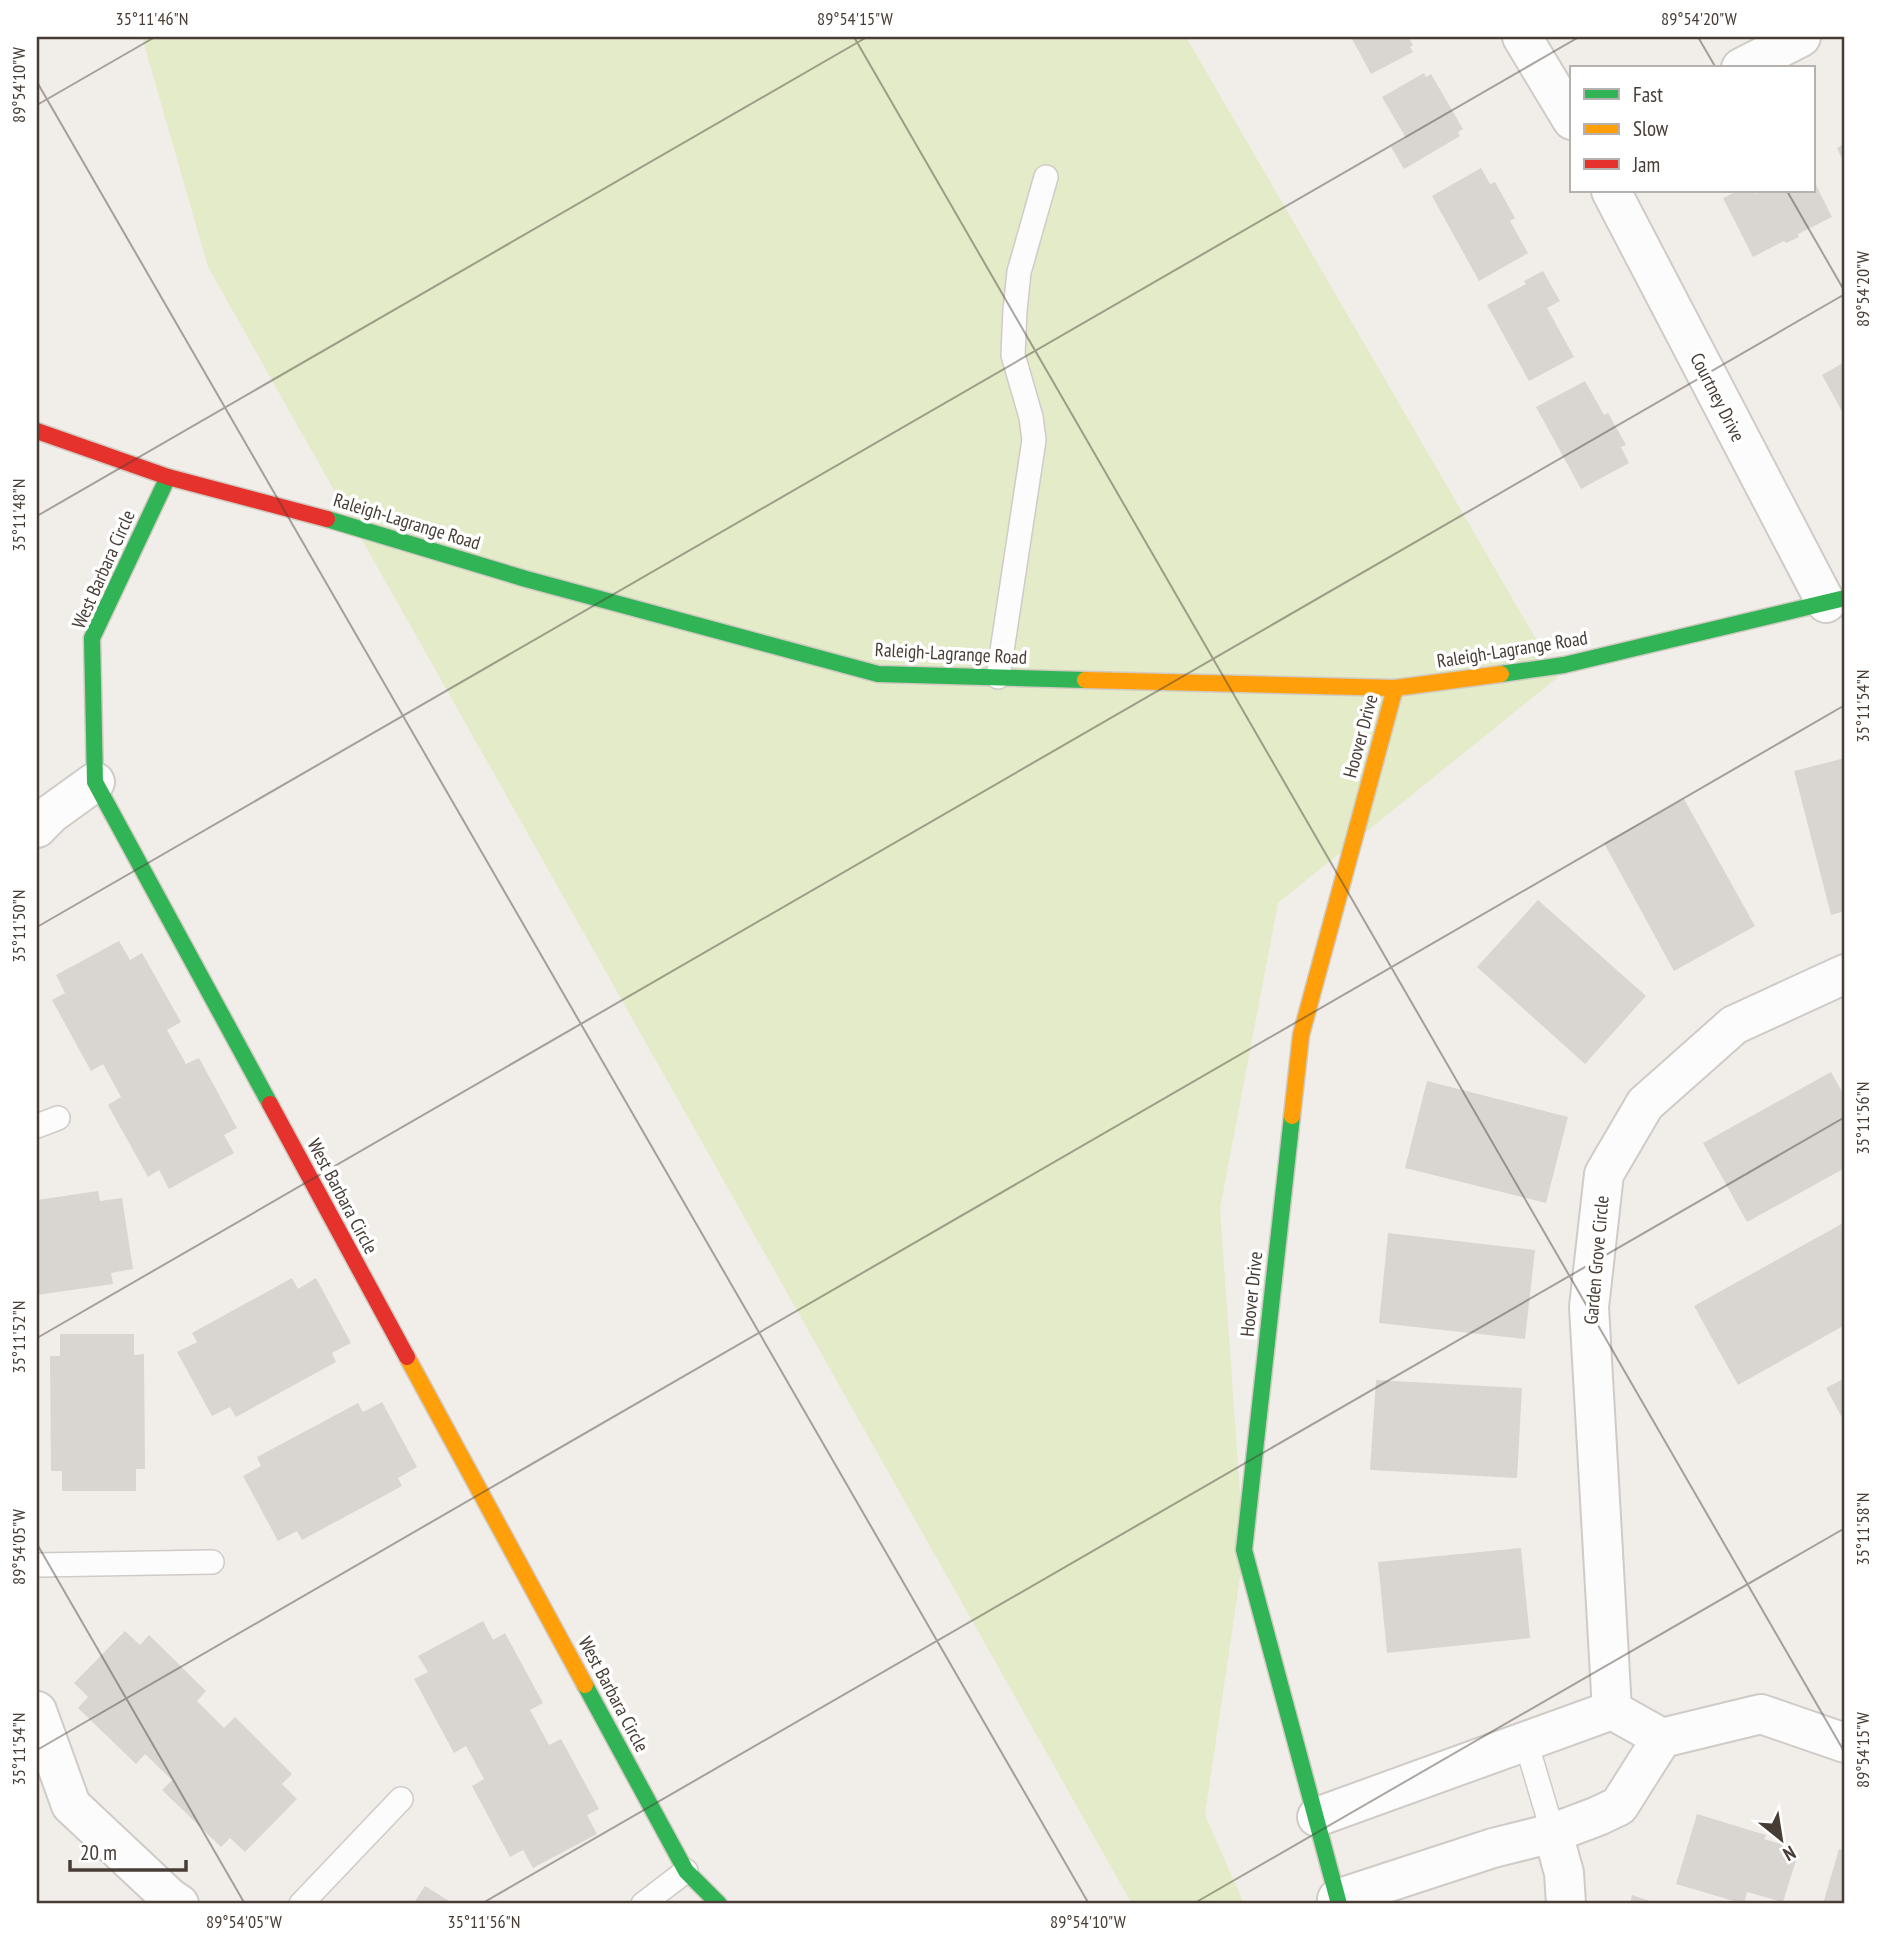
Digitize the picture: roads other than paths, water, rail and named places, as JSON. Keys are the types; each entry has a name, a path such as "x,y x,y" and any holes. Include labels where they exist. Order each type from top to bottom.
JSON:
{"street":[{"path":"1522,37 1570,117"},
{"path":"1745,66 1801,37"},
{"name":"Courtney Drive","path":"1612,192 1835,601"},
{"name":"Raleigh-Lagrange Road","path":"37,431 168,477 297,510 526,579 878,674 1395,688 1564,665 1835,601"},
{"name":"West Barbara Circle","path":"168,477 92,638 95,782 686,1871 719,1904"},
{"name":"Hoover Drive","path":"1338,1902 1318,1817 1244,1550 1301,1035 1395,688"},
{"path":"37,828 52,813 95,782"},
{"name":"Garden Grove Circle","path":"1612,1710 1588,1307 1604,1174 1645,1104 1734,1025 1845,974"},
{"path":"1318,1817 1612,1710 1662,1738 1761,1714 1845,1743"},
{"path":"37,1711 71,1805 179,1904"},
{"path":"1338,1902 1493,1848 1553,1833 1598,1816 1619,1805 1662,1738"},
{"path":"1553,1833 1564,1873 1566,1904"}],"lane":[{"path":"998,677 1034,440 1031,417 1013,355 1015,310 1019,272 1046,177"},
{"path":"37,1565 212,1563"},
{"path":"1526,1742 1553,1833"},
{"path":"301,1904 401,1799"},
{"path":"643,1904 686,1871"}]}
